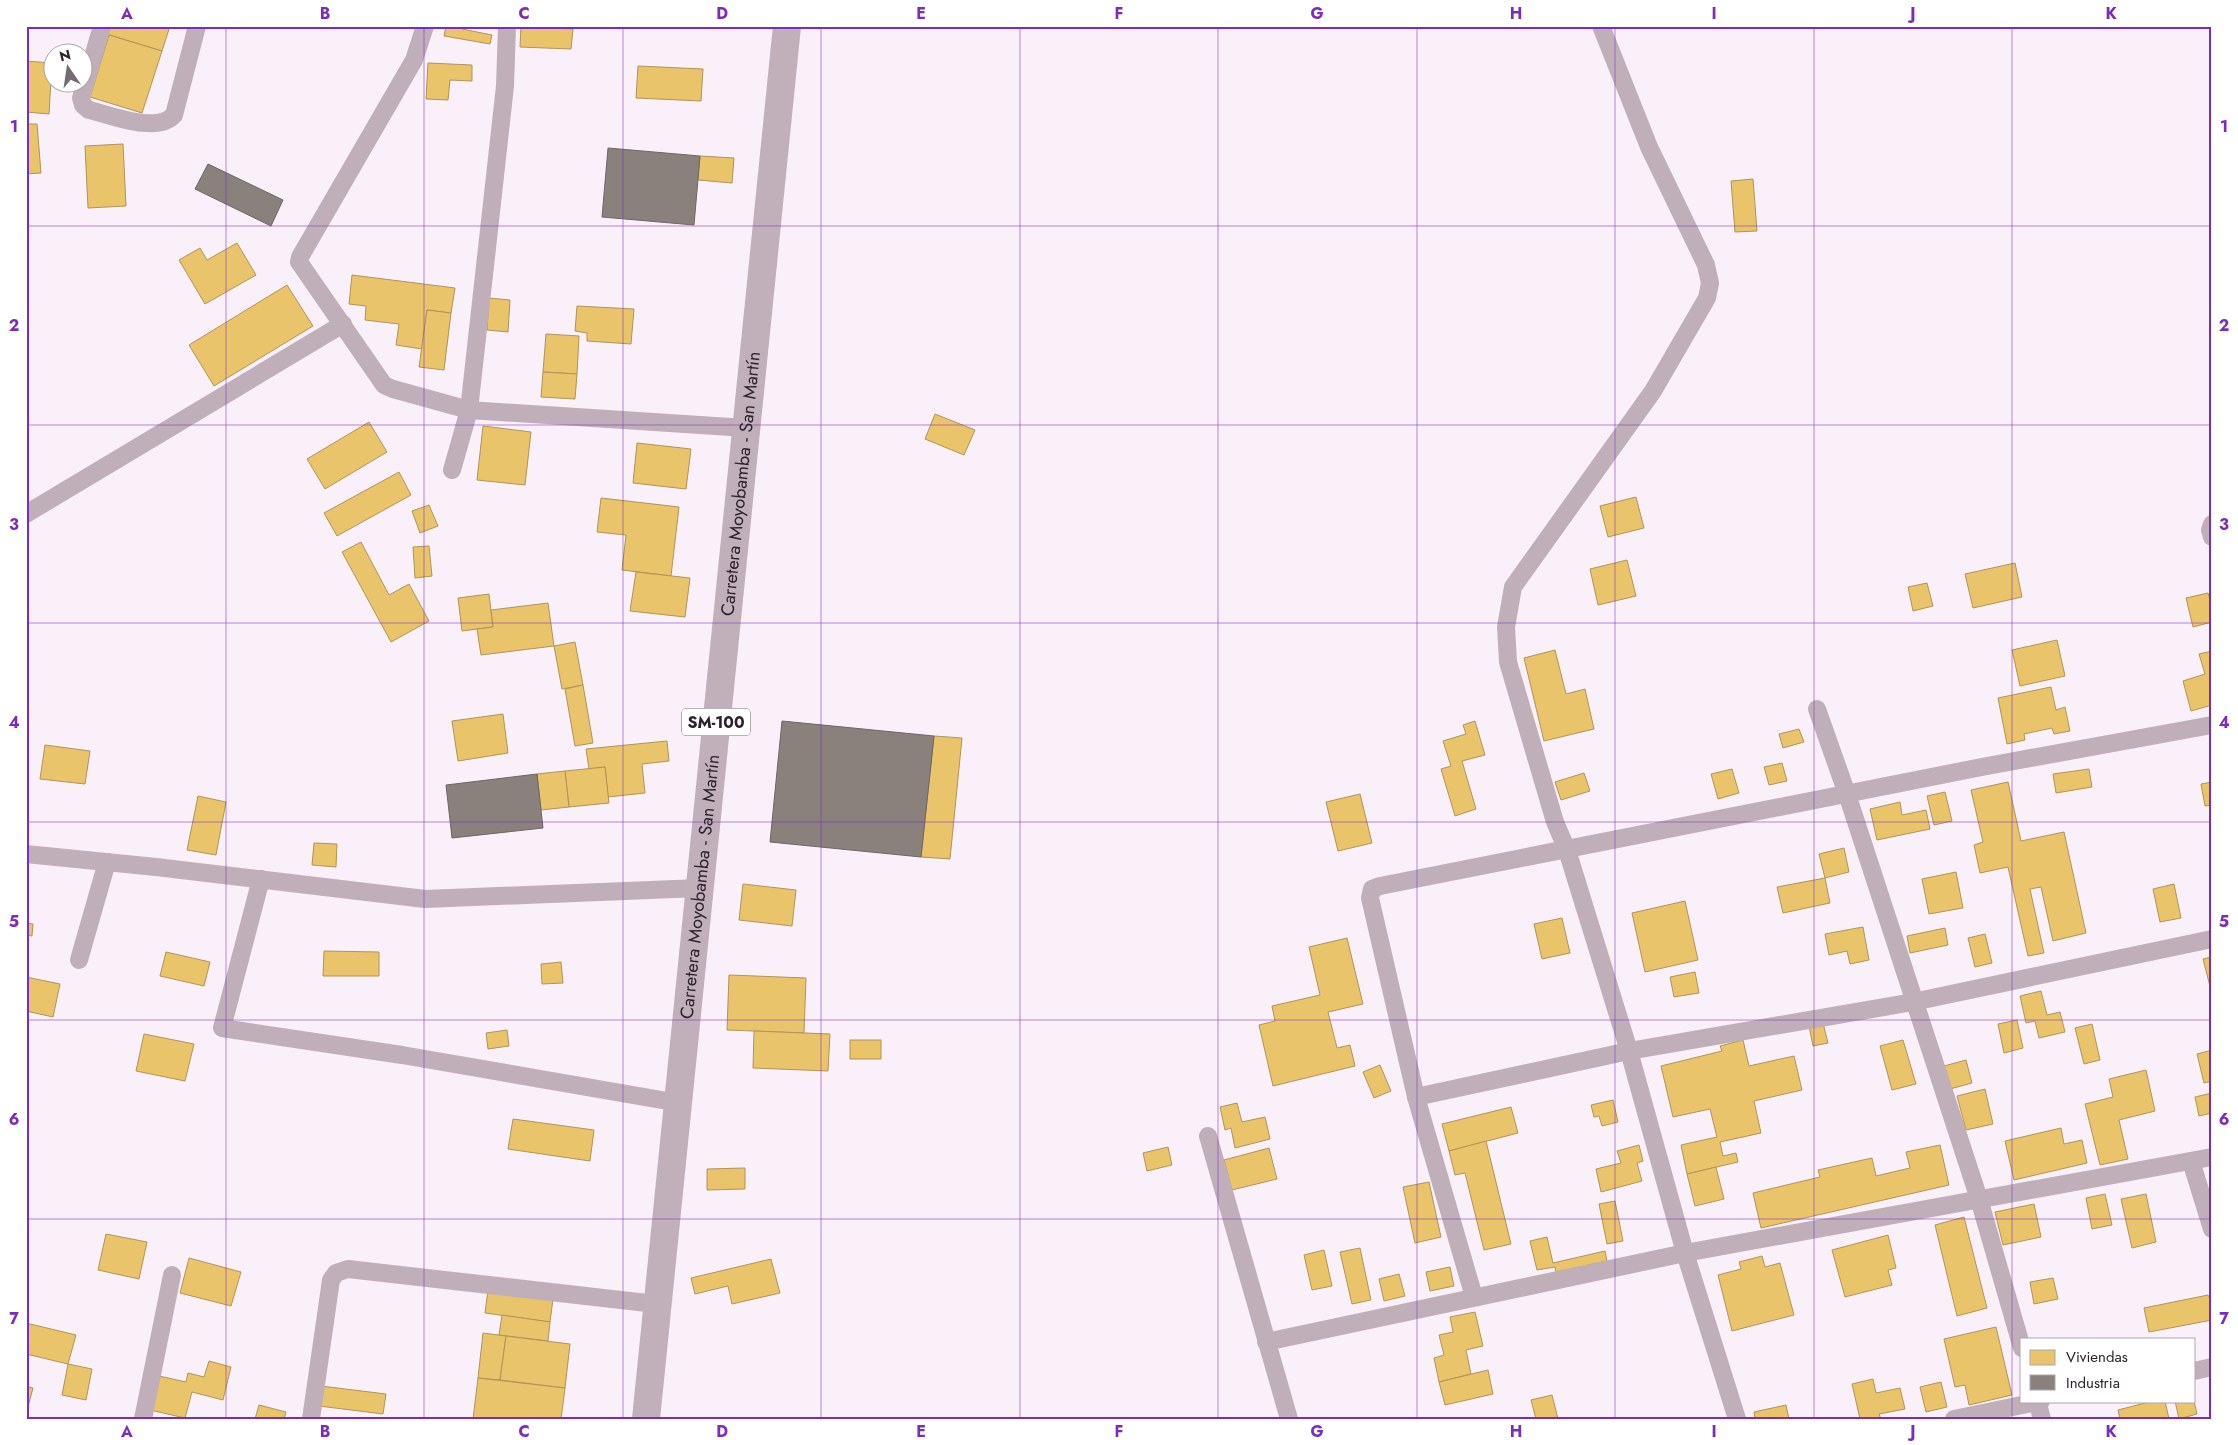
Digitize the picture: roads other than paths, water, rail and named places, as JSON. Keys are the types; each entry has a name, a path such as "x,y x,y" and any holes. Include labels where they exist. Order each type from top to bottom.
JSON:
{"main road":[{"name":"Carretera Moyobamba - San Martín","path":"646,1419 656,1304 679,1103 699,888 787,26"}],"street":[{"path":"102,26 81,98 83,105 89,110 154,125 166,123 174,115 197,26"},
{"path":"425,26 414,60 300,257 301,268 387,387 469,410 746,428"},
{"path":"452,470 469,410 505,86 507,26"},
{"path":"1601,26 1649,147 1706,265 1710,283 1707,298 1653,391 1513,588 1506,627 1508,662 1555,822 1567,850 1629,1051 1685,1253 1737,1419"},
{"path":"26,514 343,324"},
{"path":"2212,524 2210,530 2212,537"},
{"path":"1817,709 1847,794 1913,1002 1979,1199 2020,1341"},
{"path":"1474,1297 1416,1097 1370,898 1372,890 1380,886 1987,766 2212,725"},
{"path":"26,854 425,899 699,888"},
{"path":"79,960 107,862"},
{"path":"261,879 222,1028 402,1055 679,1103"},
{"path":"1416,1097 1629,1051 1913,1002 2212,939"},
{"path":"1208,1136 1289,1419"},
{"path":"1266,1342 1685,1253 2212,1157"},
{"path":"2191,1161 2212,1229"},
{"path":"311,1419 331,1280 336,1273 348,1269 656,1304"},
{"path":"143,1419 172,1275"},
{"path":"2196,1371 2212,1367"},
{"path":"1954,1419 2034,1402"},
{"path":"2039,1402 2042,1419"}]}
